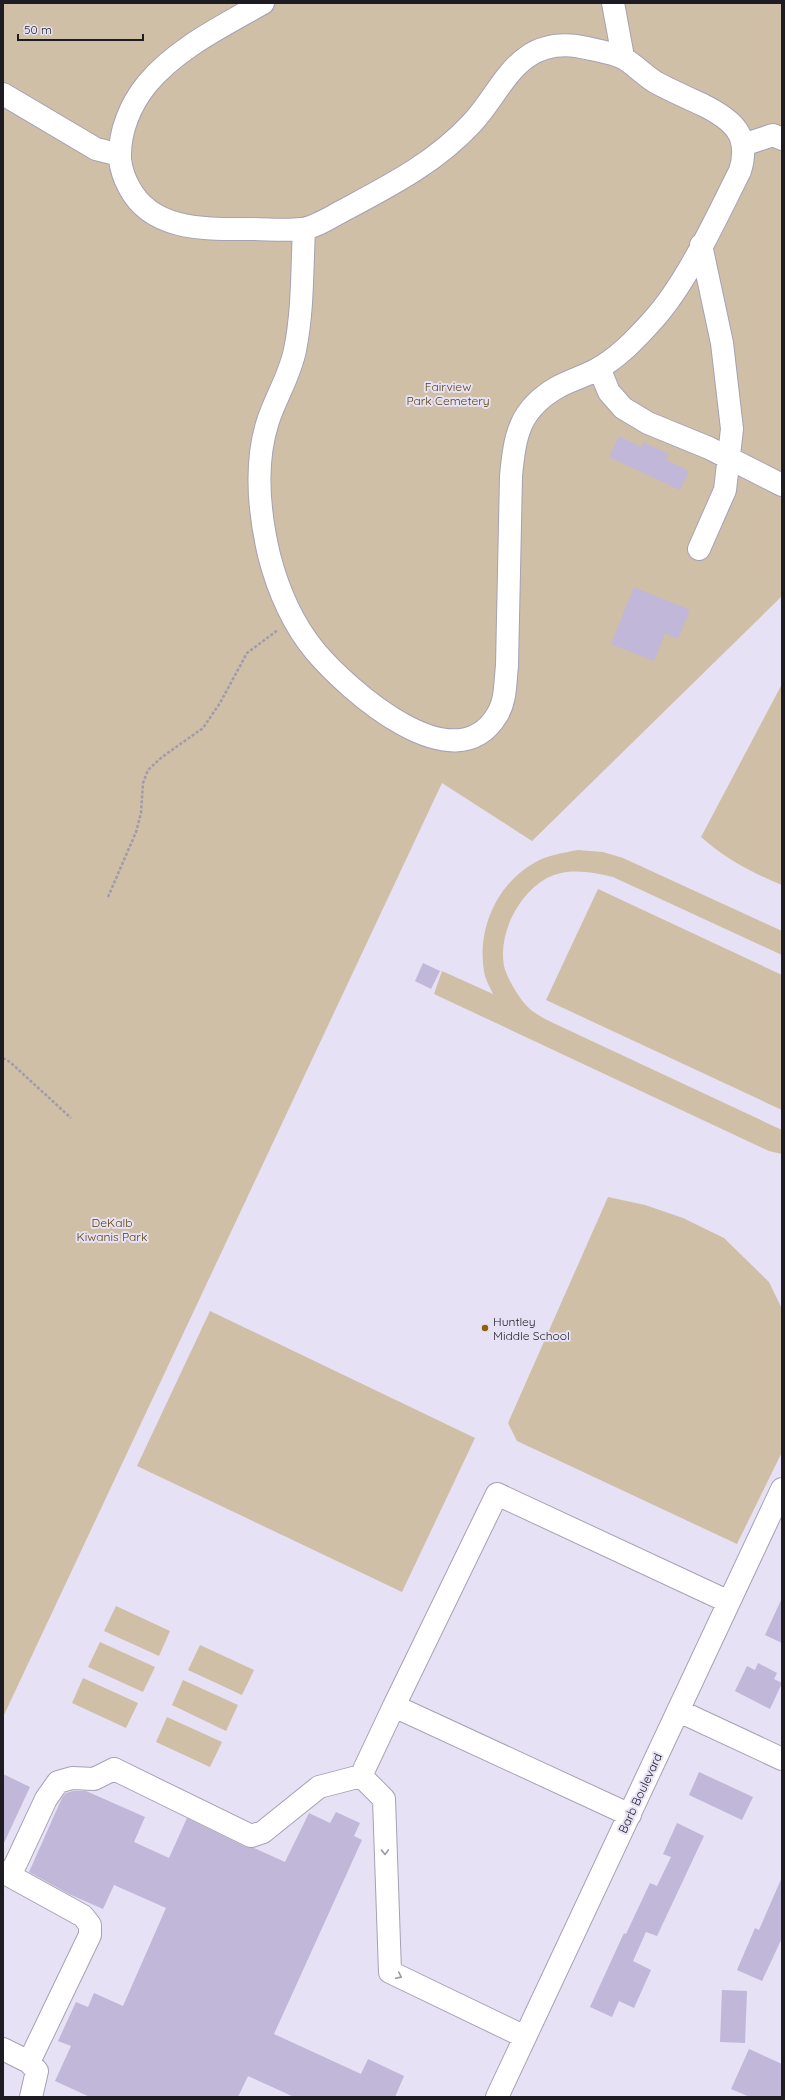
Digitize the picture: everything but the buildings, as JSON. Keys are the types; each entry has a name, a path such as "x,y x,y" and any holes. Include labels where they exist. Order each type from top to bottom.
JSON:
{"street":[{"path":"263,3 187,48 156,74 136,99 128,114 120,148 120,165 133,195 141,205 163,220 209,229 304,229 323,221 407,176 449,147 475,120 515,67 529,55 555,46 576,46 623,58 656,82 716,111 728,119 737,128 743,145 744,160 740,171 673,294 654,319 636,339 599,368 558,387 544,396 532,406 519,426 511,476 507,666 501,707 490,726 474,738 450,742 410,727 380,710 352,688 314,650 293,619 280,594 269,554 263,520 258,474 261,447 268,419 289,371 296,345 304,229"},
{"path":"613,3 623,58"},
{"path":"3,94 96,149 120,155"},
{"path":"743,145 773,135 782,139"},
{"path":"699,550 725,490 730,458 732,429 722,342 701,245"},
{"path":"599,368 610,392 623,408 648,423 709,448 782,485"},
{"name":"Barb Boulevard","path":"497,2097 782,1489"},
{"path":"361,1776 497,1494 730,1602"},
{"path":"394,1706 630,1815"},
{"path":"679,1711 782,1759"},
{"path":"30,2062 90,1935 90,1925 83,1916 6,1874 46,1799 58,1782 72,1778 94,1779 114,1769 251,1836 263,1832 319,1787 361,1776"},
{"path":"361,1776 384,1800 390,1972 525,2037"},
{"path":"3,2049 30,2062 37,2071 31,2097"}],"path":[{"path":"108,897 136,832 141,813 143,783 148,770 162,757 203,728 220,703 246,653 293,619"},
{"path":"3,1058 71,1118"}],"green space":[{"name":"Fairview Park Cemetery","path":"3,3 782,3 782,596 532,841 442,783 3,1717"},
{"path":"782,684 782,885 740,865 701,837"},
{"path":"578,850 603,852 623,858 782,931 782,955 613,877 588,872 563,872 547,878 527,894 519,904 507,928 504,941 504,966 511,984 519,996 531,1010 549,1021 782,1130 782,1154 769,1151 434,994 442,971 493,994 486,980 484,971 484,939 492,909 500,895 521,872 539,860 561,853"},
{"path":"598,889 782,975 782,1110 546,1000"},
{"path":"608,1197 645,1205 683,1218 724,1238 769,1282 782,1309 782,1452 737,1544 517,1441 508,1423"},
{"path":"210,1311 475,1438 402,1592 137,1466"},
{"path":"116,1606 170,1631 159,1656 104,1631"},
{"path":"100,1642 155,1667 143,1692 88,1667"},
{"path":"200,1645 254,1670 242,1695 188,1670"},
{"path":"83,1678 138,1703 126,1728 72,1703"},
{"path":"183,1680 238,1705 226,1731 172,1705"},
{"path":"167,1717 222,1742 210,1767 156,1742"}],"place":[{"name":"Huntley Middle School","path":"485,1328"}],"park label":[{"name":"DeKalb Kiwanis Park","path":"112,1229"}]}
